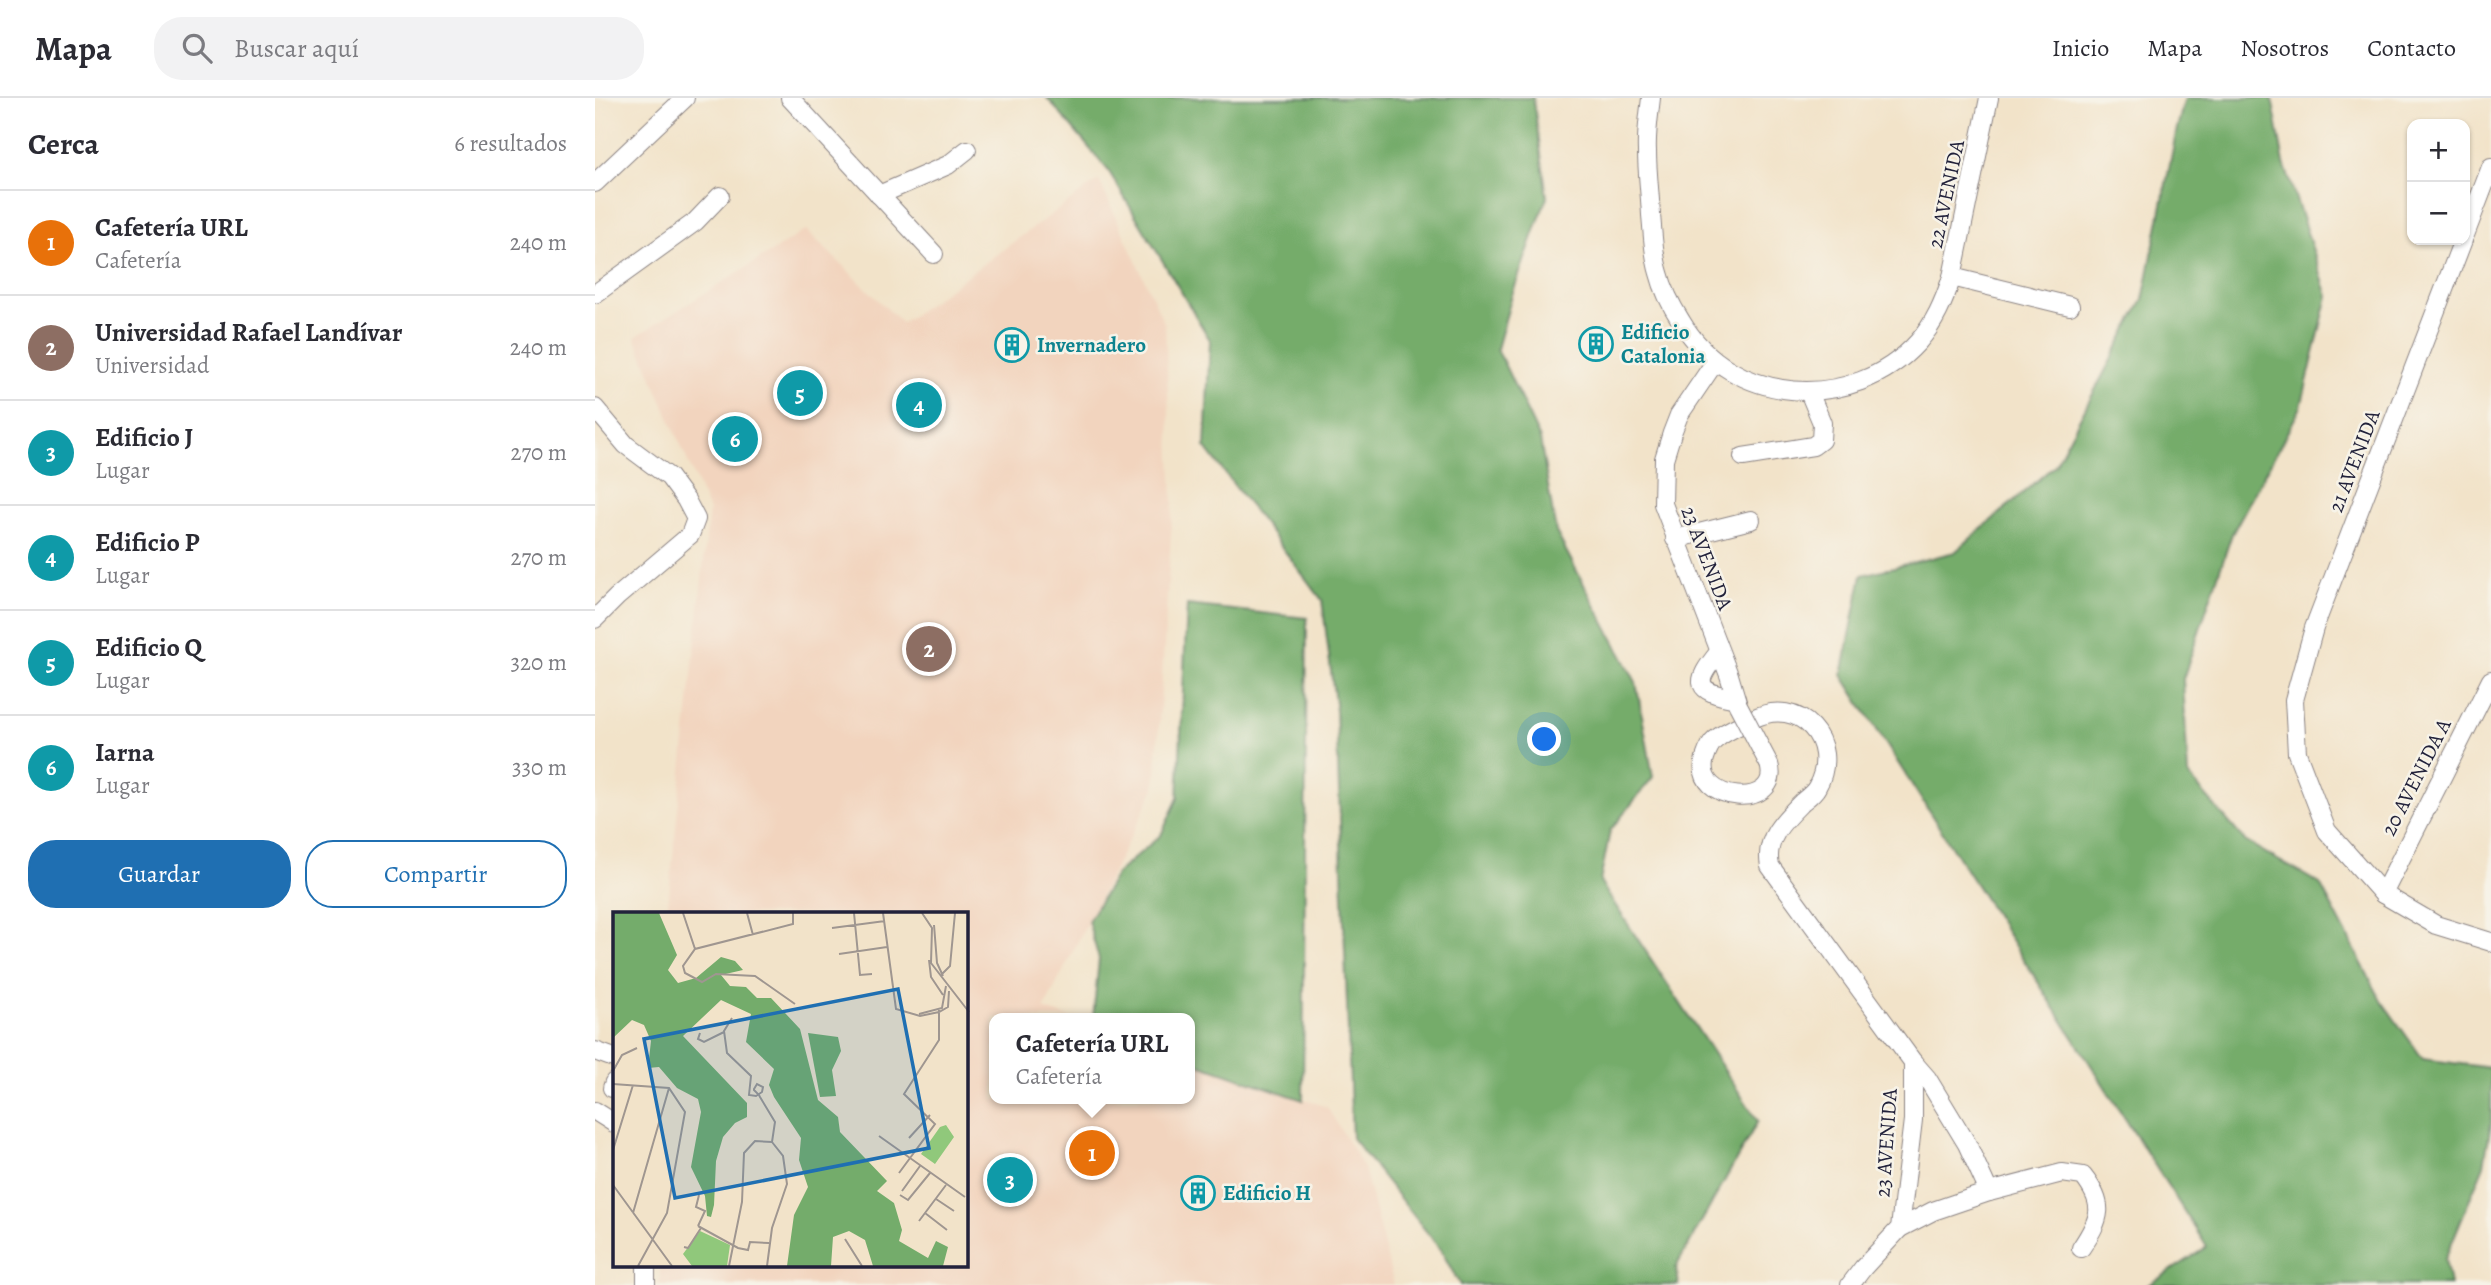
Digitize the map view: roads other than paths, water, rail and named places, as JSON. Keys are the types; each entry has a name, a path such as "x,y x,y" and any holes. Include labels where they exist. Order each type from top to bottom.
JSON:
{"street":[{"path":"595,183 685,98"},
{"path":"790,98 934,254"},
{"path":"1651,98 1647,151 1654,248 1659,273 1681,321 1715,362"},
{"name":"22 AVENIDA","path":"1715,362 1759,385 1784,391 1809,392 1833,390 1858,383 1901,359 1934,321 1945,299 1952,277 1989,98"},
{"path":"880,195 948,165 967,150"},
{"name":"21 AVENIDA","path":"2470,221 2491,167"},
{"path":"595,294 695,222 720,196"},
{"name":"21 AVENIDA","path":"2461,245 2314,628 2294,700 2297,753 2327,831 2382,894 2436,925 2491,942"},
{"path":"1952,277 2070,306"},
{"name":"23 AVENIDA","path":"1715,362 1679,415 1664,459 1663,505 1737,702 1769,764 1771,771 1768,783 1760,792 1747,797 1719,790 1706,780 1703,772 1706,755 1713,741 1764,713 1789,713 1801,718 1816,732 1824,750 1825,763 1817,789 1775,832 1767,854 1770,866 1927,1078 1967,1144 1989,1192"},
{"path":"1744,457 1813,446 1821,440 1822,423 1809,392"},
{"path":"595,408 626,445 669,477 696,519 690,535 595,619"},
{"path":"1675,539 1751,520"},
{"path":"1719,652 1703,671 1702,685 1711,694 1737,702"},
{"name":"20 AVENIDA A","path":"2382,894 2491,680"},
{"path":"595,1051 613,1058"},
{"name":"23 AVENIDA","path":"1900,1228 1911,1142 1913,1062"},
{"path":"595,1111 613,1122"},
{"name":"23 AVENIDA","path":"1850,1285 1900,1228 1933,1211 1989,1192 2062,1173 2083,1176 2094,1190 2099,1204 2098,1218 2081,1248"}],"place":[{"name":"Edificio Catalonia","path":"1596,344"},
{"name":"Invernadero","path":"1012,345"},
{"name":"Edificio Q","path":"800,393"},
{"name":"Edificio P","path":"919,405"},
{"name":"Iarna","path":"735,439"},
{"name":"Universidad Rafael Landívar","path":"929,649"},
{"name":"Cafetería URL","path":"1092,1153"},
{"name":"Edificio J","path":"1010,1180"},
{"name":"Edificio H","path":"1198,1193"}]}
